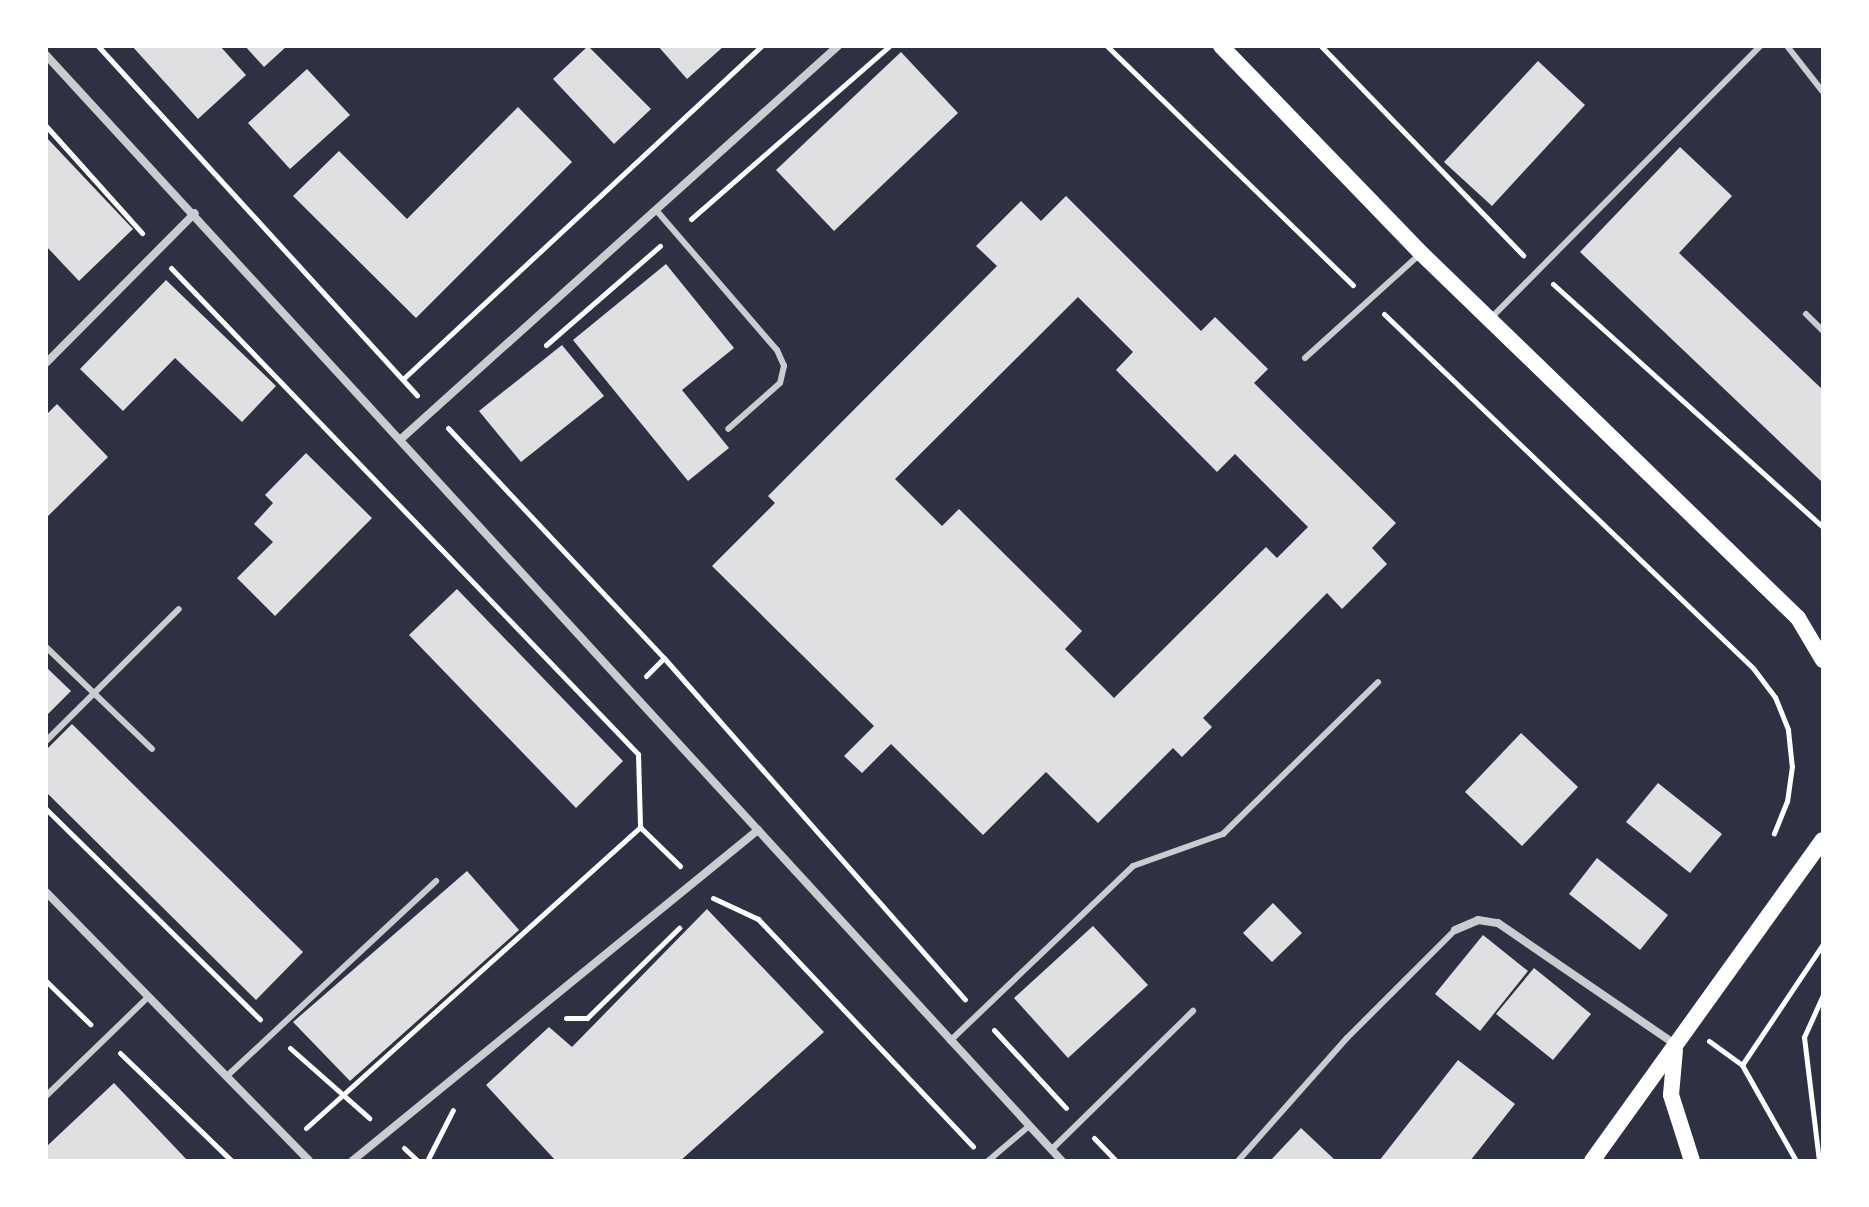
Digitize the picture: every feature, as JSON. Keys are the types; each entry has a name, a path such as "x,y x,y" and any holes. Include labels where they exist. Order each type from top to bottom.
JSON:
{"main road":[{"path":"1221,46 1421,253 1798,618 1823,660"},
{"path":"1592,1161 1823,840"},
{"path":"1676,1045 1671,1095 1692,1161"}],"street":[{"path":"401,439 838,46"},
{"path":"46,55 195,213 1062,1161"},
{"path":"46,363 195,213"},
{"path":"352,1161 388,1135 758,830"},
{"path":"46,892 309,1161"},
{"path":"1455,930 1478,920 1498,923 1676,1045"}],"lane":[{"path":"1490,319 1760,46"},
{"path":"1787,46 1823,92"},
{"path":"656,210 777,350 784,366 780,383 728,429"},
{"path":"1305,358 1421,253"},
{"path":"1806,314 1823,331"},
{"path":"46,741 179,609"},
{"path":"46,647 152,749"},
{"path":"950,1041 1133,866 1223,834 1378,682"},
{"path":"227,1076 436,881"},
{"path":"1238,1161 1347,1038 1455,930"},
{"path":"46,1096 148,997"},
{"path":"1051,1150 1193,1011"},
{"path":"988,1161 1029,1126"}],"path":[{"path":"98,46 432,411 664,658 978,1013 1116,1161"},
{"path":"403,379 761,46"},
{"path":"1107,46 1760,678 1788,730 1792,766 1787,801 1774,834"},
{"path":"1321,46 1538,270 1823,527"},
{"path":"46,126 157,251 638,754 640,827 343,1095"},
{"path":"46,809 273,1032 418,1161"},
{"path":"712,897 758,919 976,1149"},
{"path":"1796,1161 1742,1065 1823,944"},
{"path":"46,981 232,1161"},
{"path":"1819,1161 1804,1037 1823,995"}],"building":[{"path":"132,46 220,46 246,75 198,119"},
{"path":"245,46 287,46 264,67"},
{"path":"588,46 651,109 614,144 553,79"},
{"path":"658,46 724,46 687,79"},
{"path":"901,52 958,113 834,231 776,170"},
{"path":"1538,61 1585,105 1492,206 1444,162"},
{"path":"307,69 350,115 290,169 248,123"},
{"path":"518,107 572,162 416,318 293,196 339,151 407,219"},
{"path":"46,137 133,229 79,281 46,246"},
{"path":"1680,147 1732,196 1679,253 1823,390 1823,483 1580,252"},
{"path":"1066,196 1201,331 1215,317 1268,369 1254,383 1396,523 1372,548 1387,564 1342,609 1327,593 1203,718 1212,727 1182,757 1173,748 1098,823 1046,772 983,835 891,744 862,773 844,756 874,726 712,566 775,503 768,496 997,266 976,246 1021,201 1041,221","holes":["1078,297 1133,352 1116,370 1217,472 1235,454 1308,527 1277,558 1266,547 1114,698 1065,649 1082,631 959,509 942,526 895,479"]},
{"path":"666,264 734,348 682,390 729,448 688,481 573,340"},
{"path":"166,280 276,386 242,422 175,358 123,411 80,369"},
{"path":"562,345 604,396 521,462 479,411"},
{"path":"57,404 108,457 46,518 46,415"},
{"path":"306,453 372,518 275,616 237,578 273,542 254,524 273,503 265,495"},
{"path":"457,589 623,761 576,808 409,635"},
{"path":"46,667 71,691 46,716"},
{"path":"72,724 303,952 256,1000 46,792 46,750"},
{"path":"1521,733 1578,787 1522,846 1465,792"},
{"path":"1658,783 1722,834 1690,873 1626,822"},
{"path":"1597,858 1668,915 1640,950 1569,894"},
{"path":"467,871 519,930 350,1081 293,1022"},
{"path":"1273,903 1302,933 1272,962 1243,933"},
{"path":"707,909 824,1032 680,1161 556,1161 486,1085 549,1027 572,1047"},
{"path":"1093,926 1148,985 1068,1058 1014,998"},
{"path":"1483,935 1528,971 1480,1031 1435,994"},
{"path":"1534,968 1591,1014 1553,1060 1496,1014"},
{"path":"1458,1060 1515,1104 1470,1161 1379,1161"},
{"path":"114,1083 188,1161 46,1161 46,1147"},
{"path":"1301,1128 1336,1161 1270,1161"}]}
